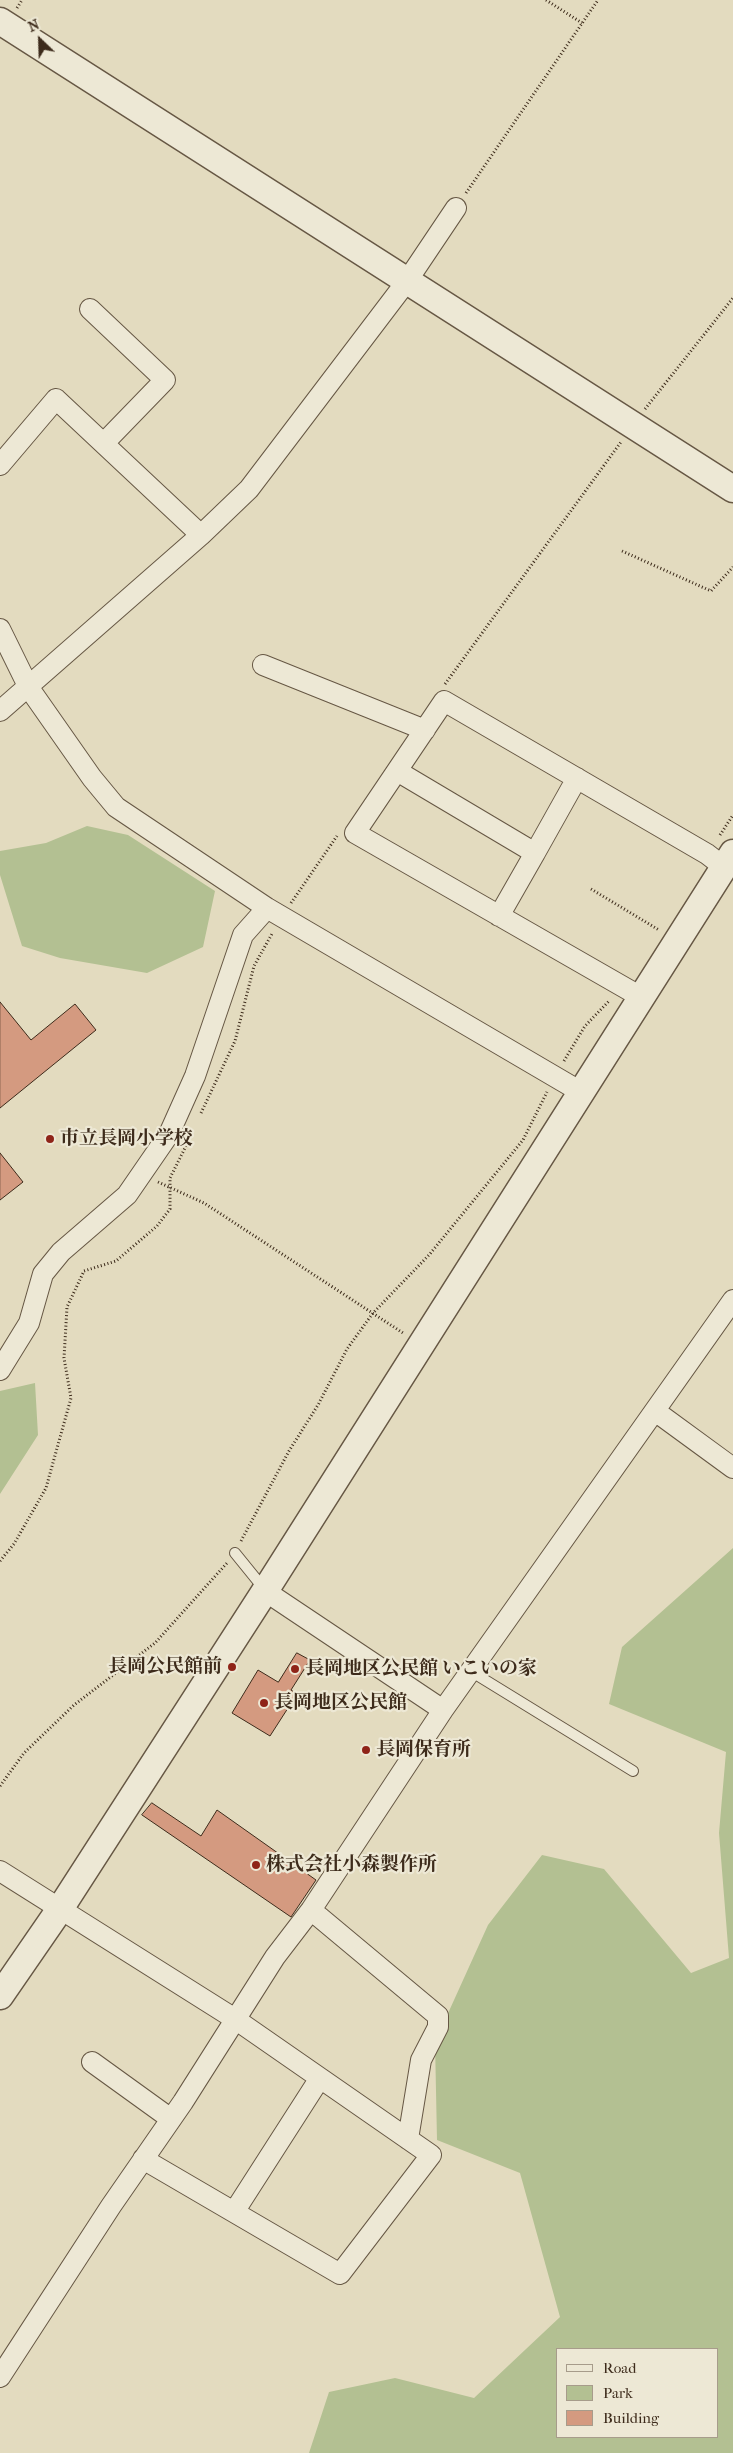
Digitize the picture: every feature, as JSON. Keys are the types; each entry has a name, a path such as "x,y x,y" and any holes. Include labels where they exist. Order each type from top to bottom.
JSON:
{"street":[{"path":"0,20 733,489"},
{"path":"0,711 29,688 202,535 249,489 407,281 456,208"},
{"path":"90,308 165,380 104,444"},
{"path":"0,465 56,399 202,535"},
{"path":"0,629 29,688 92,778 116,806 274,912 580,1092"},
{"path":"263,665 425,730"},
{"path":"0,1996 60,1909 422,1345 580,1092 631,992 722,858 444,702 355,833 631,992"},
{"path":"396,771 534,853"},
{"path":"499,916 577,778"},
{"path":"0,1370 7,1362 29,1323 43,1274 61,1252 127,1195 169,1134 195,1076 243,935 274,912"},
{"path":"0,2377 171,2119 275,1957 311,1910 442,1710 472,1672 733,1300"},
{"path":"656,1411 733,1468"},
{"path":"265,1591 442,1710"},
{"path":"0,1871 235,2019 431,2155 340,2274 143,2159"},
{"path":"311,1910 438,2016 438,2027 421,2060 408,2139"},
{"path":"92,2062 171,2119"},
{"path":"234,2212 320,2078"}],"lane":[{"path":"235,1553 265,1591"},
{"path":"472,1672 633,1771"}],"path":[{"path":"546,0 582,23"},
{"path":"456,208 598,0"},
{"path":"443,687 634,424 733,298"},
{"path":"622,551 711,591 733,567"},
{"path":"722,858 733,815"},
{"path":"199,1118 235,1041 254,966 274,912 342,829 355,833"},
{"path":"591,889 658,930"},
{"path":"653,938 664,923"},
{"path":"0,1786 24,1753 74,1705 155,1643 235,1553 288,1451 318,1405 346,1349 373,1313 429,1255 523,1140 554,1077 584,1026 631,992"},
{"path":"0,1561 14,1544 46,1488 71,1398 64,1358 67,1307 84,1271 116,1260 157,1226 170,1208 170,1178 186,1144"},
{"path":"142,1173 170,1188 204,1202 422,1345"}],"green space":[{"path":"87,826 128,835 215,891 203,947 147,973 60,958 22,946 0,875 0,851 46,843"},
{"path":"35,1383 38,1435 0,1494 0,1391"},
{"path":"733,1548 733,2453 309,2453 329,2392 395,2378 474,2398 560,2317 520,2173 437,2140 435,2042 488,1925 542,1855 604,1869 691,1973 729,1958 719,1833 726,1752 609,1704 622,1647"}],"building":[{"path":"0,1002 31,1040 75,1004 96,1030 0,1108"},
{"path":"0,1153 23,1182 0,1200"},
{"name":"長岡地区公民館","path":"297,1653 310,1660 291,1690 297,1694 270,1736 232,1713 258,1670 278,1682"},
{"name":"株式会社小森製作所","path":"152,1803 201,1836 217,1810 316,1880 291,1917 142,1815"}],"place":[{"name":"市立長岡小学校","path":"50,1139"},
{"name":"長岡公民館前","path":"232,1667"},
{"name":"長岡地区公民館 いこいの家","path":"295,1669"},
{"name":"長岡地区公民館","path":"264,1703"},
{"name":"長岡保育所","path":"366,1750"},
{"name":"株式会社小森製作所","path":"256,1865"}]}
